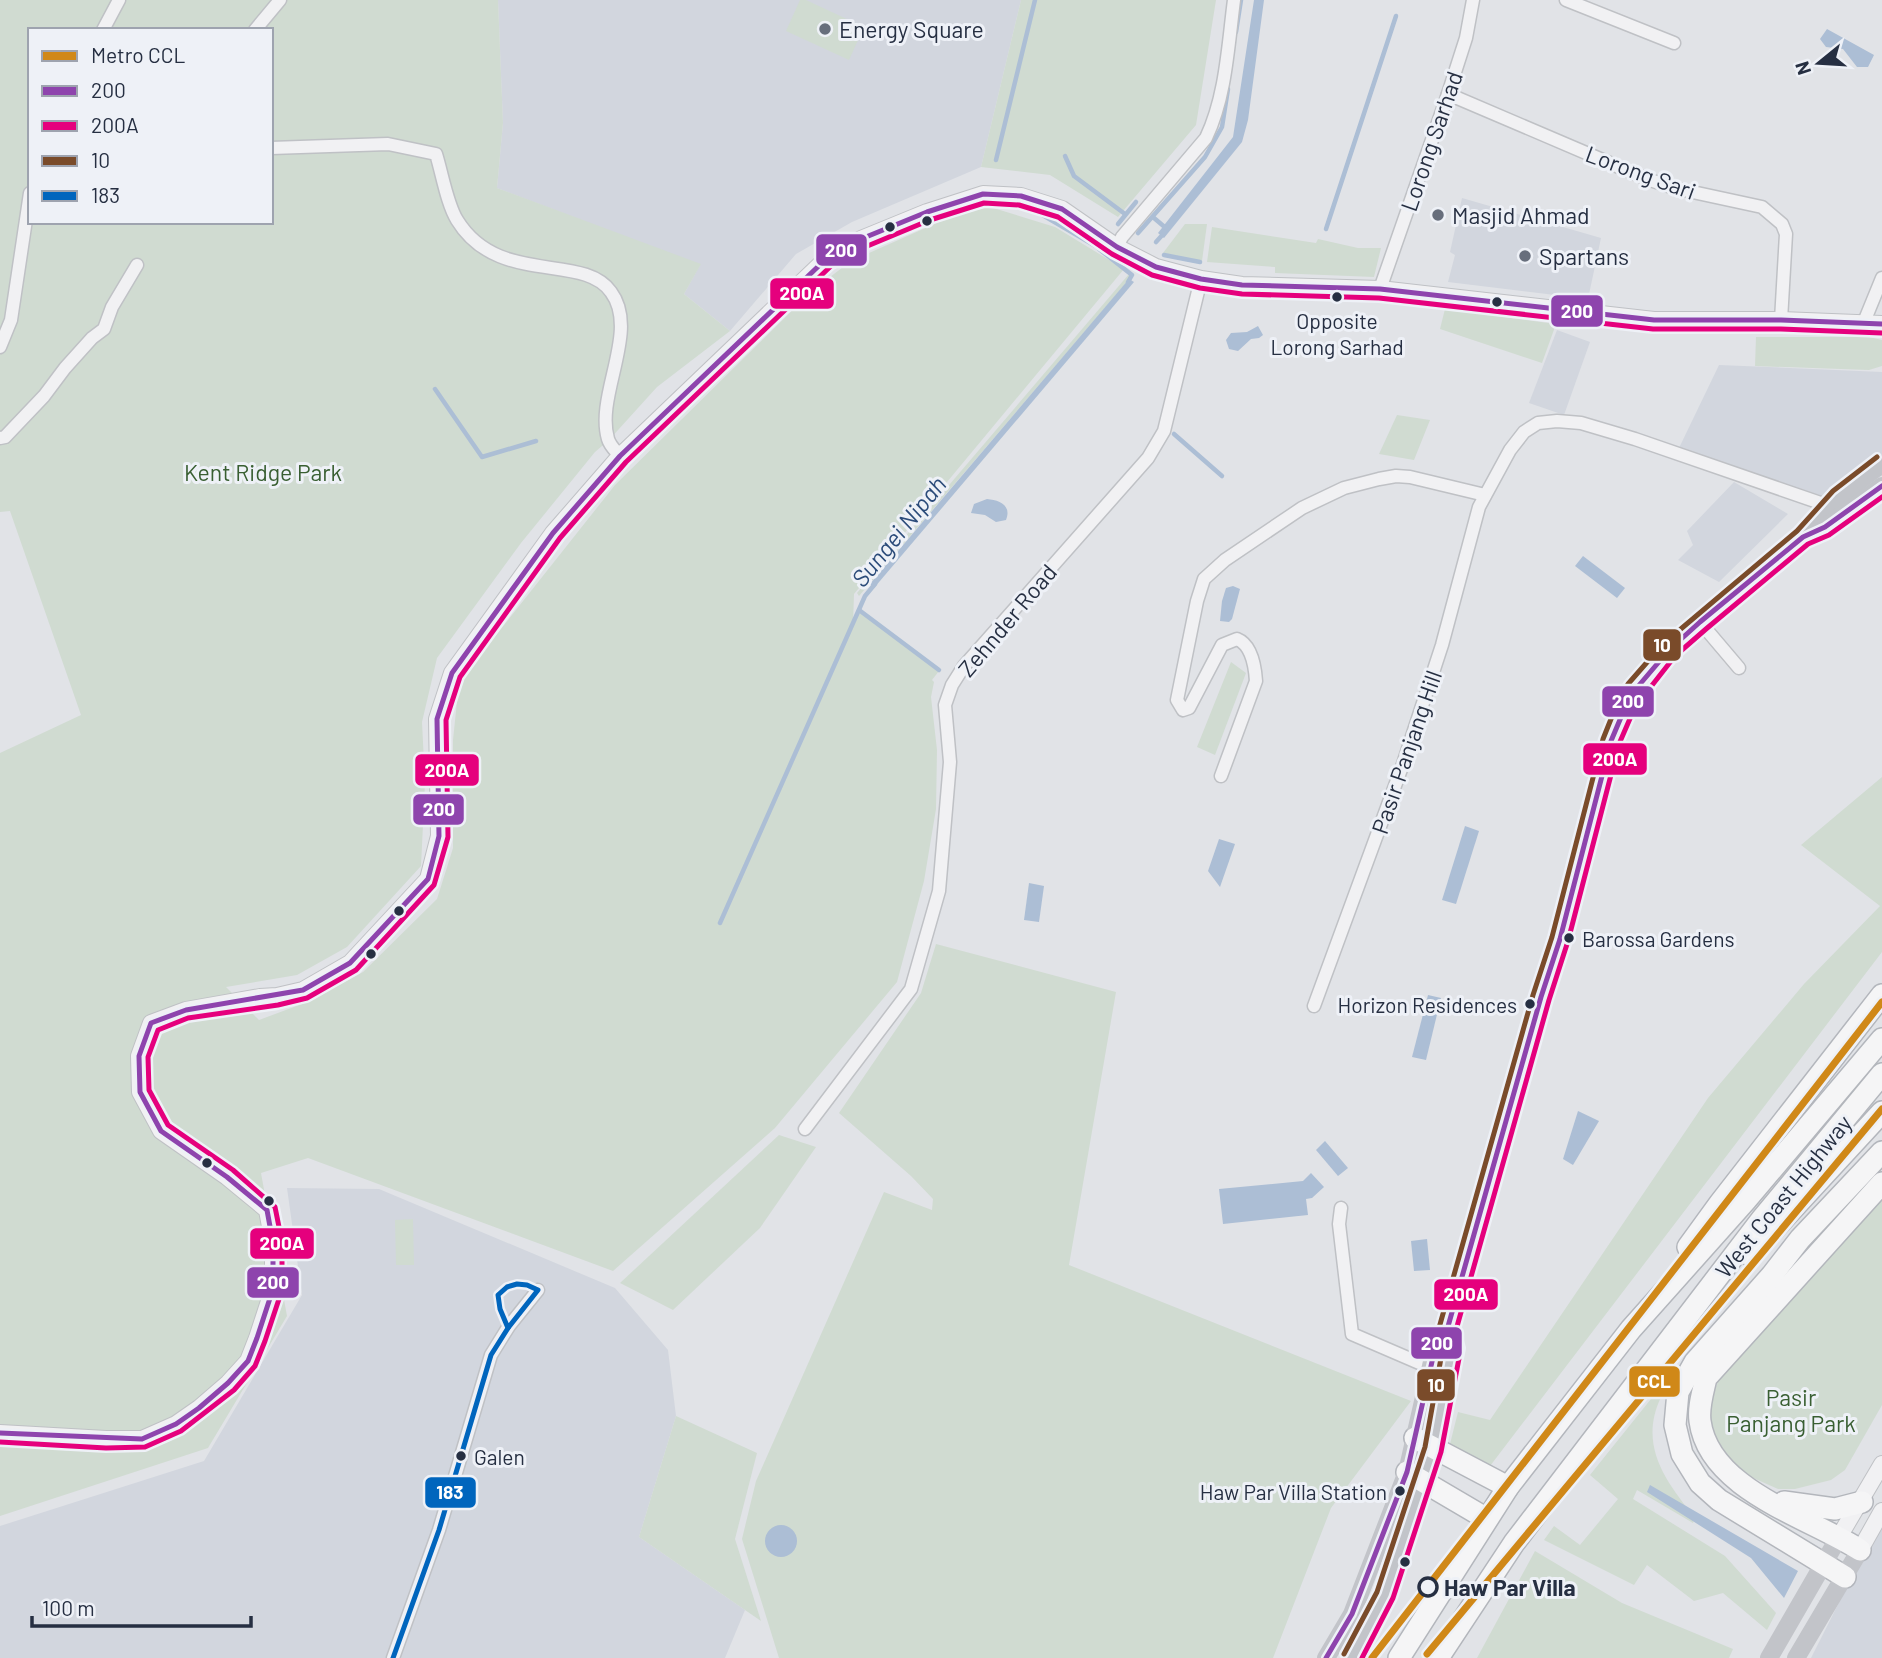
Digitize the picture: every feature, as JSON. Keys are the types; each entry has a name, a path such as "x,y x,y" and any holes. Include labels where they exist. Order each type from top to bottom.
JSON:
{"highway":[{"path":"1631,1329 1720,1203 1882,995"},
{"name":"West Coast Highway","path":"1399,1658 1508,1487 1631,1329 1746,1200 1882,1039"},
{"name":"West Coast Highway","path":"1438,1658 1514,1544 1762,1219 1882,1074"},
{"path":"1661,1352 1882,1112"},
{"path":"1860,1550 1746,1488 1721,1466 1706,1443 1700,1421 1701,1398 1706,1378 1779,1282 1800,1239 1882,1152"},
{"path":"1845,1577 1719,1500 1700,1483 1682,1454 1675,1425 1678,1392 1695,1362 1882,1183"},
{"path":"1424,1443 1508,1487"},
{"path":"1415,1476 1487,1519"},
{"path":"1765,1499 1835,1509 1862,1502"}],"main road":[{"path":"1803,537 1828,505 1882,464"},
{"path":"1352,1658 1385,1595 1424,1443 1439,1371 1452,1347 1447,1331 1541,997 1560,939 1611,741 1634,690 1669,650 1803,537 1825,527 1882,486"},
{"path":"1326,1658 1352,1614 1415,1476"},
{"path":"1769,1658 1839,1537"},
{"path":"1796,1658 1860,1550"}],"street":[{"path":"104,28 119,0"},
{"path":"257,28 280,0"},
{"path":"1117,247 1122,237 1206,138 1213,124 1223,84 1234,0"},
{"name":"Lorong Sarhad","path":"1381,284 1448,94 1466,38 1474,0"},
{"path":"1566,0 1674,43"},
{"name":"Lorong Sari","path":"1448,94 1647,179 1674,188 1762,207 1782,224 1786,234 1782,320"},
{"path":"273,148 388,144 436,154 455,218 472,241 489,253 513,262 581,274 598,280 611,291 621,318 621,334 612,377 607,436 620,456"},
{"path":"0,1433 142,1439 176,1424 199,1408 248,1361 274,1289 273,1243 267,1210 227,1177 161,1131 140,1092 139,1056 151,1023 186,1010 277,996 303,989 350,963 429,879 439,836 437,719 452,673 553,533 620,456 827,258 861,239 927,212 983,194 1021,196 1062,209 1117,247 1156,267 1201,279 1242,285 1381,284 1654,320 1782,320 1882,324"},
{"path":"0,347 11,320 28,206"},
{"path":"0,438 5,437 42,398 65,368 104,328 137,265"},
{"path":"1864,322 1882,278"},
{"name":"Zehnder Road","path":"805,1129 911,989 939,891 950,762 945,705 952,685 964,666 1153,449 1164,431 1201,279"},
{"name":"Pasir Panjang Hill","path":"1314,1006 1403,764 1442,645 1470,534 1485,495 1510,450 1524,432 1538,423 1581,423 1846,512"},
{"path":"1221,776 1256,681 1255,668 1246,644 1237,639 1230,640 1222,645 1189,708 1180,708 1177,700 1183,667 1204,579 1225,560 1302,508 1344,488 1396,476 1485,495"},
{"path":"1700,622 1738,668"},
{"path":"1341,1208 1339,1224 1352,1334 1439,1371"},
{"path":"393,1658 434,1544 491,1355 509,1326 538,1290"},
{"path":"1839,1537 1882,1464"},
{"path":"1860,1550 1882,1511"}],"shaded area":[{"path":"498,0 1021,0 981,167 852,222 796,254 730,331 684,294 700,265 497,188 503,123"},
{"path":"1462,198 1601,238 1588,299 1448,282 1455,255 1450,252"},
{"path":"1557,330 1590,342 1564,415 1529,403"},
{"path":"1719,365 1882,372 1882,457 1827,501 1679,448"},
{"path":"1734,482 1788,514 1719,582 1678,560 1693,545 1687,531"},
{"path":"287,1188 379,1189 615,1288 668,1350 676,1416 639,1537 745,1610 725,1658 0,1658 0,1526 204,1461 302,1295"},
{"path":"1882,1527 1882,1658 1811,1658 1856,1569"}],"green space":[{"name":"Kent Ridge Park","path":"0,0 498,0 503,123 497,188 701,264 684,294 730,331 657,387 595,452 521,543 437,658 422,722 425,783 421,866 347,947 297,975 226,987 259,1020 310,1001 363,972 437,899 453,848 453,740 459,682 615,485 813,290 851,261 957,214 990,207 1055,227 1124,269 854,594 853,624 859,613 863,614 939,671 932,680 934,682 931,697 937,750 936,809 924,881 897,982 775,1128 613,1271 308,1158 261,1173 287,1316 208,1448 0,1516 0,753 81,715 10,511 0,512"},
{"name":"Energy Square","path":"800,0 806,0 864,27 849,60 786,31"},
{"path":"1021,0 1216,0 1196,125 1118,217 1050,175 981,167"},
{"path":"1185,224 1207,224 1202,261 1163,253"},
{"path":"1212,227 1316,243 1318,239 1358,248 1381,248 1374,277 1275,273 1275,267 1207,262"},
{"path":"1129,274 1132,276 859,596 857,593"},
{"path":"1445,309 1556,324 1542,363 1440,329"},
{"path":"1756,337 1869,337 1882,340 1882,366 1869,370 1755,366"},
{"path":"1397,415 1430,420 1414,460 1379,454"},
{"path":"1231,662 1246,673 1215,755 1197,747"},
{"path":"1882,777 1882,952 1487,1470 1448,1452 1458,1412 1490,1420 1708,1098 1804,984 1880,906 1801,845"},
{"path":"936,944 1116,992 1069,1265 1411,1401 1331,1508 1273,1658 779,1658 742,1539 756,1481 884,1192 932,1210 933,1199 911,1176 839,1113 921,993"},
{"path":"779,1135 816,1147 760,1228 673,1310 620,1283"},
{"name":"Pasir Panjang Park","path":"1882,1194 1882,1405 1845,1470 1831,1480 1795,1489 1778,1489 1742,1473 1726,1460 1714,1440 1708,1418 1713,1394 1722,1372"},
{"path":"413,1219 414,1265 396,1265 395,1220"},
{"path":"1655,1394 1661,1397 1653,1431 1658,1462 1695,1518 1693,1523 1637,1490 1633,1499 1725,1556 1776,1613 1767,1630 1723,1593 1694,1601 1647,1565 1634,1585 1544,1540 1554,1526 1580,1545 1618,1499 1590,1475"},
{"path":"676,1416 757,1453 735,1539 761,1621 639,1537"},
{"path":"1535,1551 1622,1603 1733,1649 1729,1658 1477,1658"}],"water":[{"path":"1254,0 1264,0 1248,120 1242,142 1164,238 1158,233 1233,137"},
{"path":"1827,29 1874,55 1868,67 1857,67 1843,49 1826,47 1820,39"},
{"path":"1129,279 1134,282 874,588 870,584"},
{"path":"1258,326 1263,335 1251,339 1238,351 1229,349 1226,340 1231,333 1247,332"},
{"path":"987,499 1000,502 1006,507 1006,520 996,522 985,515 971,513 974,504"},
{"path":"1583,556 1625,588 1617,598 1575,566"},
{"path":"1233,586 1240,589 1232,619 1229,622 1220,621 1226,588"},
{"path":"1465,826 1479,831 1456,904 1442,900"},
{"path":"1219,839 1235,844 1220,887 1208,871"},
{"path":"1029,883 1044,886 1039,922 1024,920"},
{"path":"1428,995 1441,998 1426,1060 1412,1057"},
{"path":"1578,1111 1599,1121 1573,1165 1563,1159"},
{"path":"1325,1141 1348,1168 1338,1176 1316,1150"},
{"path":"1311,1173 1324,1187 1312,1198 1306,1199 1308,1215 1223,1224 1219,1189 1303,1181"},
{"path":"1427,1239 1430,1270 1414,1271 1411,1241"},
{"path":"1650,1485 1798,1571 1784,1598 1751,1558 1647,1492"},
{"path":"781,1525 792,1530 797,1541 792,1552 781,1557 770,1552 765,1541 770,1530"}],"waterway":[{"path":"996,160 1035,0"},
{"path":"1236,32 1241,0"},
{"path":"1326,229 1396,16"},
{"path":"1138,233 1205,157 1222,127 1228,89"},
{"path":"1065,156 1074,176 1125,214"},
{"path":"1118,224 1136,202"},
{"path":"1039,213 1099,248"},
{"path":"1154,218 1167,229"},
{"name":"Sungei Nipah","path":"1156,242 1165,232"},
{"path":"1099,249 1132,275 1128,282"},
{"path":"1164,255 1200,262"},
{"path":"435,389 482,457 536,441"},
{"path":"1174,434 1222,476"},
{"name":"Sungei Nipah","path":"720,923 865,596 875,584"},
{"path":"859,610 939,670"}],"metro line":[{"name":"CCL","path":"1372,1658 1882,1002"},
{"name":"CCL","path":"1427,1654 1882,1109"}],"transit line":[{"name":"200","path":"0,1433 142,1439 176,1424 199,1408 248,1361 273,1289 273,1243 267,1210 227,1177 161,1131 140,1092 139,1056 151,1023 186,1010 303,990 350,963 428,879 439,836 437,719 452,673 553,533 620,456 827,258 861,239 927,212 983,194 1021,196 1062,209 1117,247 1156,267 1201,279 1242,285 1380,289 1654,320 1781,320 1882,324"},
{"name":"200A","path":"0,1442 106,1448 145,1447 181,1431 234,1390 255,1366 282,1290 282,1242 275,1207 233,1170 168,1125 149,1090 148,1057 158,1030 188,1018 307,998 356,970 434,885 448,837 446,720 460,677 560,538 626,462 832,265 865,247 930,220 984,203 1019,205 1058,217 1112,254 1152,275 1200,288 1242,294 1379,298 1653,329 1781,329 1882,333"},
{"name":"10","path":"1344,1654 1377,1592 1425,1447 1443,1347 1439,1328 1533,995 1552,937 1603,739 1619,699 1628,684 1663,644 1797,531 1833,491 1877,457"},
{"name":"200","path":"1326,1658 1352,1614 1407,1472 1436,1344 1447,1330 1541,997 1560,939 1611,741 1627,703 1669,650 1700,622 1803,537 1825,527 1882,486"},
{"name":"200A","path":"1362,1658 1393,1598 1441,1452 1461,1348 1456,1330 1568,941 1619,744 1635,707 1675,656 1706,629 1808,544 1829,535 1882,497"},
{"name":"183","path":"517,1284 538,1290 508,1328 500,1309 498,1295 507,1287 517,1284"},
{"name":"183","path":"393,1658 439,1530 491,1355 508,1328"}],"place":[{"name":"Energy Square","path":"825,29"},
{"name":"Masjid Ahmad","path":"1438,215"},
{"name":"Spartans","path":"1525,256"},
{"name":"Opposite Lorong Sarhad","path":"1337,297"},
{"name":"Barossa Gardens","path":"1569,938"},
{"name":"Horizon Residences","path":"1530,1004"},
{"name":"Galen","path":"461,1456"},
{"name":"Haw Par Villa Station","path":"1400,1491"},
{"name":"Haw Par Villa","path":"1428,1587"}]}
